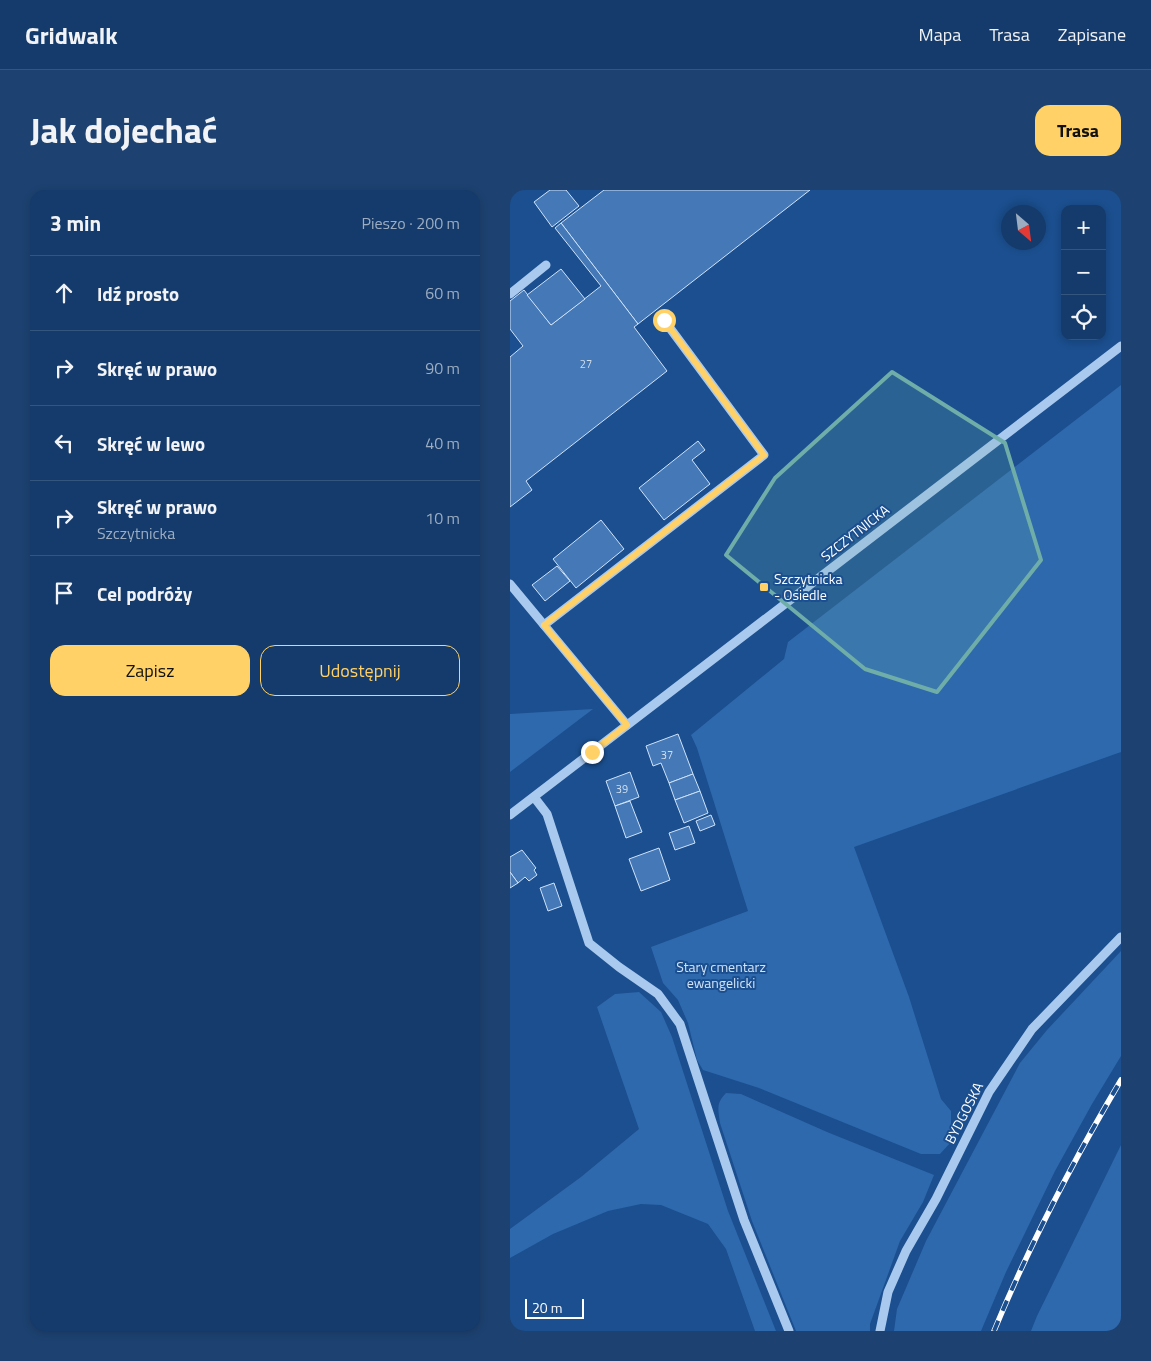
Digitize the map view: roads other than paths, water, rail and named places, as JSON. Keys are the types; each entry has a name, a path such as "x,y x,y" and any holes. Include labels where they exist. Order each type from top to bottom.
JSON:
{"street":[{"path":"510,294 546,265"},
{"path":"544,625 764,455 664,320"},
{"name":"SZCZYTNICKA","path":"510,815 1121,346"},
{"path":"510,584 627,725"},
{"path":"534,797 547,814 589,943 658,994 680,1024 744,1220 789,1331"},
{"name":"BYDGOSKA","path":"880,1331 888,1292 902,1259 936,1199 989,1092 1032,1029 1121,937"}],"railway":[{"path":"994,1331 1022,1266 1053,1203 1121,1080"}],"place":[{"name":"Szczytnicka - Osiedle","path":"764,587"}],"park label":[{"name":"Stary cmentarz ewangelicki","path":"721,976"}]}
